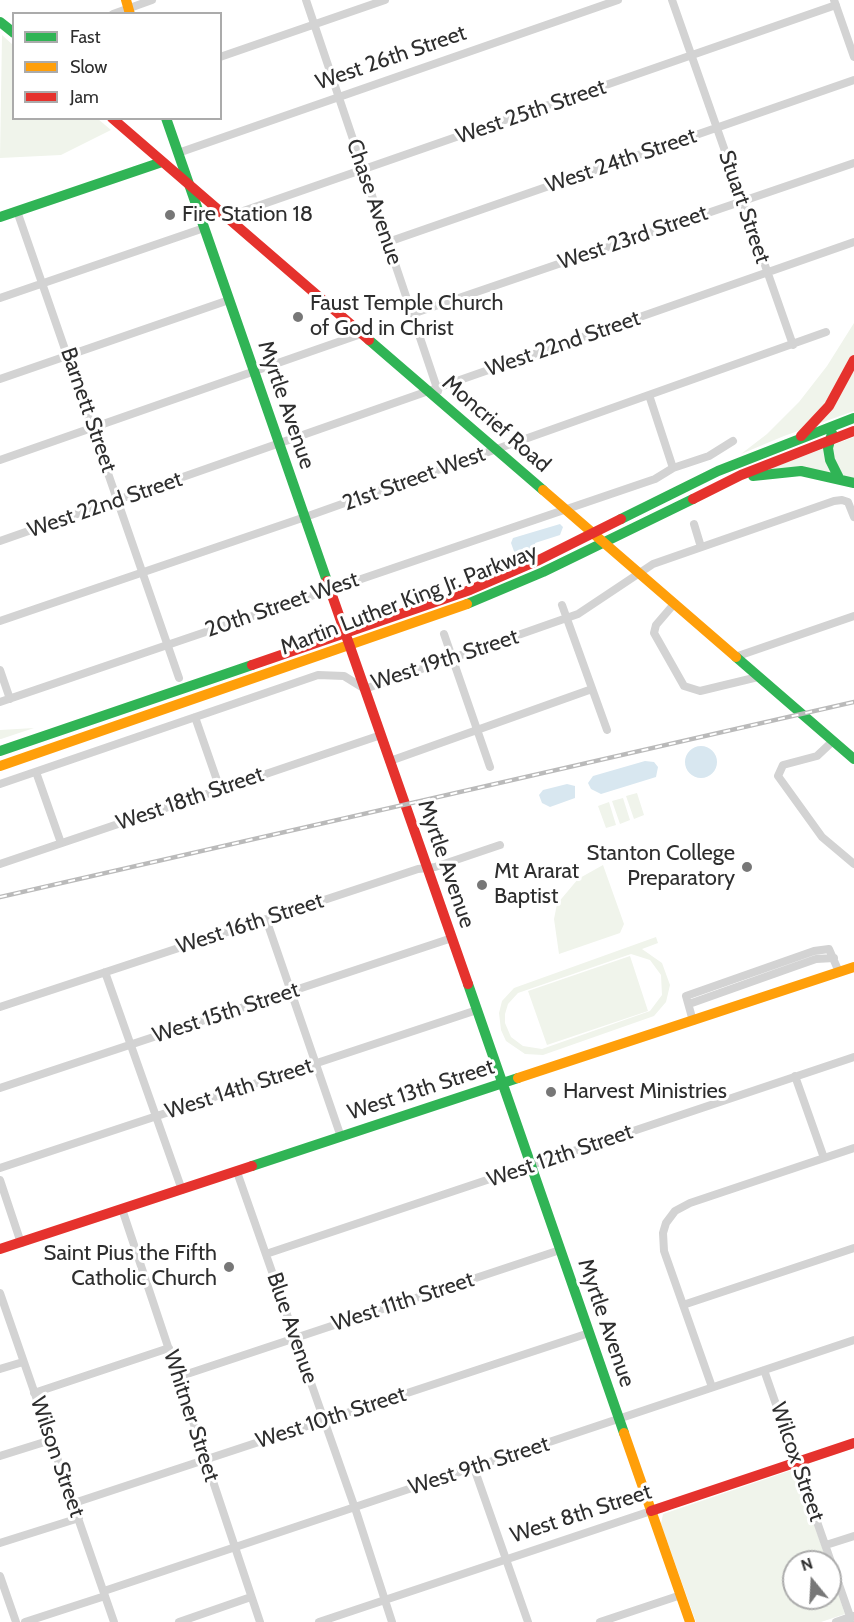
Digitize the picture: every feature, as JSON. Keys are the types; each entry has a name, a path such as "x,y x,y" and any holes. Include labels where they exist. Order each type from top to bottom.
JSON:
{"main road":[{"path":"0,22 12,31"},
{"name":"Moncrief Road","path":"114,120 361,334 432,390 443,404 854,759"},
{"name":"Myrtle Avenue","path":"167,120 690,1622"},
{"path":"0,217 162,162"},
{"path":"799,438 829,406 854,360"},
{"name":"Martin Luther King Jr. Parkway","path":"0,751 493,581 718,471 854,418"},
{"path":"838,423 829,440 830,460 839,478"},
{"path":"850,432 838,445 836,457 844,471 854,477"},
{"name":"Martin Luther King Jr. Parkway","path":"0,766 349,646 506,589 697,495 850,432"},
{"path":"697,495 739,480 782,472 810,472 854,483"},
{"name":"West 13th Street","path":"0,1249 854,967"},
{"name":"West 8th Street","path":"651,1511 854,1443"}],"street":[{"path":"128,7 152,0"},
{"name":"Chase Avenue","path":"306,0 412,314 432,390"},
{"path":"222,56 385,0"},
{"name":"West 26th Street","path":"178,153 618,0"},
{"name":"Stuart Street","path":"672,0 793,345"},
{"path":"835,3 854,57"},
{"name":"West 25th Street","path":"225,217 691,56 835,3"},
{"name":"West 24th Street","path":"388,242 854,80"},
{"name":"West 23rd Street","path":"412,314 854,163"},
{"name":"Barnett Street","path":"17,211 145,572 179,678"},
{"path":"0,298 204,228"},
{"name":"West 22nd Street","path":"0,541 854,242"},
{"path":"0,379 229,300"},
{"name":"21st Street West","path":"0,621 304,517 826,332"},
{"path":"0,460 361,334"},
{"path":"649,395 673,468"},
{"name":"20th Street West","path":"0,702 566,510 709,456 733,441"},
{"name":"West 19th Street","path":"0,784 318,675 344,676 364,689 453,659 567,619 601,601 637,572 701,547 834,501 845,500 854,517"},
{"path":"694,524 701,547"},
{"path":"674,604 656,625 654,633 684,686 700,691 758,677"},
{"path":"562,605 607,730"},
{"path":"735,657 854,616"},
{"path":"444,634 490,767"},
{"path":"0,670 10,699"},
{"path":"390,761 592,689"},
{"path":"195,717 220,789"},
{"name":"West 18th Street","path":"0,864 381,735"},
{"path":"832,741 817,756 780,769 780,779 822,837 854,864"},
{"path":"36,772 61,843"},
{"name":"West 16th Street","path":"0,1007 418,869 428,868 500,845"},
{"path":"266,919 341,1137"},
{"name":"West 15th Street","path":"0,1088 452,938"},
{"path":"693,1021 686,996 814,951 829,949 839,972"},
{"path":"105,972 182,1190"},
{"name":"West 14th Street","path":"0,1168 477,1010"},
{"name":"West 12th Street","path":"266,1254 854,1057"},
{"path":"795,1076 824,1158"},
{"path":"712,1387 664,1251 665,1227 675,1212 690,1203 854,1148"},
{"name":"Blue Avenue","path":"237,1172 392,1622"},
{"path":"0,1180 21,1243"},
{"name":"Whitner Street","path":"122,1209 204,1461 260,1622"},
{"path":"683,1305 854,1248"},
{"name":"West 11th Street","path":"178,1377 560,1250"},
{"name":"Wilson Street","path":"0,1293 2,1307 74,1503 114,1622"},
{"name":"West 10th Street","path":"74,1503 589,1333"},
{"name":"West 9th Street","path":"25,1622 39,1620 105,1593 235,1547 854,1340"},
{"path":"34,1393 169,1348"},
{"path":"0,1369 23,1362"},
{"name":"Wilcox Street","path":"764,1370 852,1618"},
{"path":"0,1456 51,1440"},
{"path":"474,1468 528,1622"},
{"name":"West 8th Street","path":"320,1622 651,1511"},
{"path":"0,1543 79,1518"},
{"path":"826,1545 854,1536"},
{"path":"0,1576 16,1622"},
{"path":"600,1622 681,1595"},
{"path":"179,1622 251,1597"},
{"path":"836,1622 852,1618"}],"shaded area":[{"path":"2,35 12,44 12,120 99,120 111,130 61,155 0,158"},
{"path":"854,323 854,411 741,454 767,434 799,402 827,366"},
{"path":"854,437 854,479 769,469"},
{"path":"560,524 563,527 560,535 535,543 536,548 516,557 511,543 513,538"},
{"path":"34,728 1,739 0,739 0,730"},
{"path":"701,746 712,751 717,762 712,773 701,778 690,773 685,762 690,751"},
{"path":"645,761 654,762 658,767 656,777 601,794 591,789 588,783 593,776"},
{"path":"567,784 575,786 575,798 550,807 542,803 539,795 543,790"},
{"path":"637,793 644,815 634,819 626,796"},
{"path":"623,798 630,820 620,824 612,801"},
{"path":"609,802 616,825 606,828 598,806"},
{"path":"603,865 624,924 620,933 559,954 554,919 557,904 578,879"},
{"path":"656,937 658,943 642,949 662,963 670,985 666,1002 654,1016 543,1055 525,1054 506,1041 501,1030 499,1013 502,1001 514,988","holes":["631,954 650,960 661,975 662,995 650,1011 542,1049 523,1046 511,1037 505,1023 505,1014 508,1004 518,993"]},
{"path":"630,956 648,1011 547,1045 528,991"},
{"path":"795,1469 823,1550 782,1550 782,1610 842,1610 842,1605 845,1614 821,1622 696,1622 661,1524 663,1514"}],"railway":[{"path":"0,897 854,702"}],"traffic: fast":[{"path":"0,22 12,31"},
{"path":"167,120 327,581"},
{"path":"0,217 162,162"},
{"path":"369,340 543,490"},
{"path":"621,519 718,471 854,418"},
{"path":"832,433 828,448 830,460 839,478"},
{"path":"753,476 801,471 854,483"},
{"path":"467,604 543,572 693,499"},
{"path":"736,657 854,759"},
{"path":"0,751 252,665"},
{"path":"468,984 624,1433"},
{"path":"252,1166 518,1078"}],"traffic: slow":[{"path":"126,0 129,12"},
{"path":"543,490 736,657"},
{"path":"0,766 467,604"},
{"path":"518,1078 854,967"},
{"path":"624,1433 690,1622"}],"traffic: jam":[{"path":"114,120 369,340"},
{"path":"801,436 829,406 854,360"},
{"path":"693,499 741,475 854,431"},
{"path":"252,665 470,590 537,561 621,519"},
{"path":"327,581 468,984"},
{"path":"0,1249 252,1166"},
{"path":"651,1511 854,1443"}],"place":[{"name":"Fire Station 18","path":"170,215"},
{"name":"Faust Temple Church of God in Christ","path":"298,317"},
{"name":"Stanton College Preparatory","path":"747,867"},
{"name":"Mt Ararat Baptist","path":"482,885"},
{"name":"Harvest Ministries","path":"551,1092"},
{"name":"Saint Pius the Fifth Catholic Church","path":"229,1267"}]}
